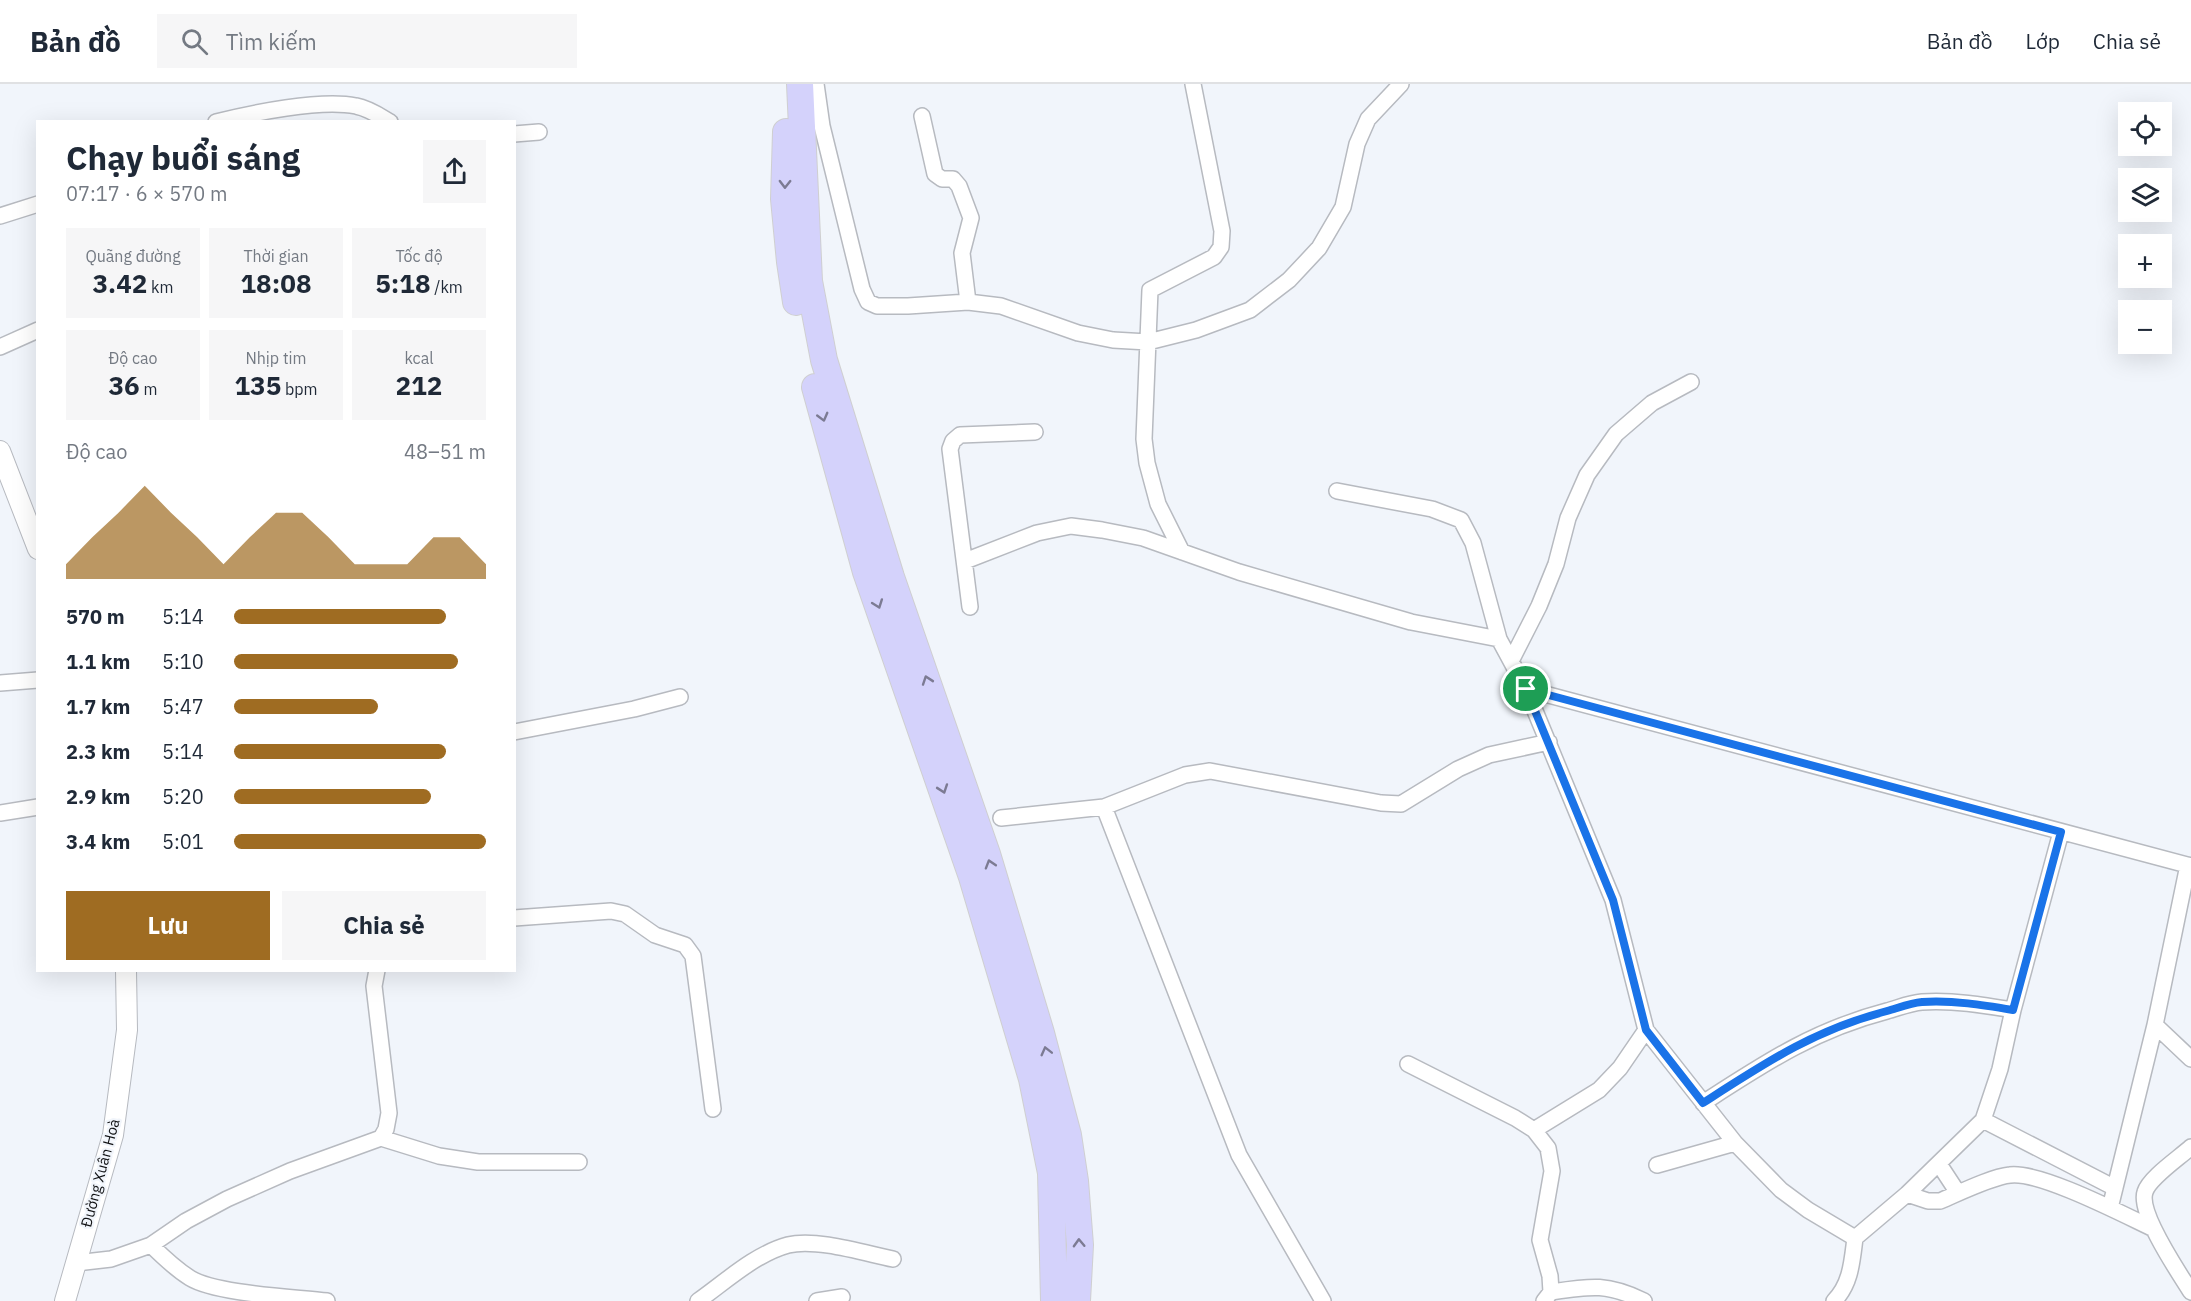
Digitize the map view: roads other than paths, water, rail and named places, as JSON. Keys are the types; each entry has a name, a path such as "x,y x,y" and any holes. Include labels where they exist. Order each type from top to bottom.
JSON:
{"highway":[{"path":"785,84 784,199 790,262 805,350 866,572 972,877 1032,1079 1051,1173 1054,1301"},
{"path":"800,84 809,281 824,360 891,577 987,854 1041,1033 1068,1135 1075,1182 1080,1245 1077,1301"}],"street":[{"path":"816,84 822,126 862,289 868,302 878,306 968,302 1001,306 1078,333 1113,340 1148,342 1196,330 1250,310 1289,280 1320,248 1343,207 1357,144 1368,119 1401,84"},
{"path":"1182,552 1158,504 1147,463 1144,439 1150,290 1214,257 1221,246 1222,231 1193,84"},
{"path":"226,120 273,110 327,104 356,106 386,120"},
{"path":"922,116 934,174 942,179 953,179 959,186 971,218 962,253 968,302"},
{"path":"516,134 539,132"},
{"path":"0,216 36,205"},
{"path":"0,347 36,331"},
{"path":"1511,661 1556,564 1568,518 1587,476 1616,434 1652,403 1691,382"},
{"path":"970,608 950,449 953,441 960,435 1035,432"},
{"path":"0,451 36,544"},
{"path":"1336,491 1432,509 1461,520 1473,543 1499,639 1526,689 1613,900 1646,1030 1735,1143 1781,1190 1808,1210 1855,1238"},
{"path":"965,561 1037,534 1071,526 1143,538 1239,572 1411,622 1499,639"},
{"path":"0,683 36,680"},
{"path":"1526,689 2189,865 2155,1025 2110,1208"},
{"path":"516,732 634,709 680,697"},
{"path":"1001,818 1104,807 1185,775 1210,771 1381,803 1401,804 1458,769 1489,755 1549,742"},
{"path":"0,813 36,807"},
{"path":"1104,807 1239,1155 1323,1301"},
{"path":"1834,1301 1851,1274 1855,1238 1907,1194 1983,1120 2000,1070 2013,1010 2061,832"},
{"path":"516,918 611,911 625,914 655,935 685,945 693,957 713,1109"},
{"name":"Đường Xuân Hoà","path":"65,1301 113,1135 127,1030 126,972"},
{"path":"377,972 374,986 388,1113 386,1129 381,1138"},
{"path":"1703,1103 1773,1057 1814,1036 1865,1017 1920,1002 1956,1002 2013,1010"},
{"path":"2155,1025 2191,1059"},
{"path":"1534,1130 1599,1090 1620,1068 1646,1030"},
{"path":"1408,1064 1515,1118 1534,1130 1548,1148 1552,1172 1540,1240 1550,1276 1548,1296 1591,1286 1619,1289 1644,1301"},
{"path":"1983,1120 2115,1188"},
{"path":"76,1263 111,1259 151,1245 186,1221 227,1199 290,1171 381,1138 439,1156 478,1162 579,1162"},
{"path":"1657,1165 1735,1143"},
{"path":"2191,1147 2153,1180 2145,1191 2143,1204 2154,1229 2191,1292"},
{"path":"1939,1164 1958,1193"},
{"path":"1907,1194 1928,1201 1940,1200 2008,1175 2022,1175 2040,1179 2154,1229"},
{"path":"698,1301 760,1257 789,1245 822,1244 893,1259"},
{"path":"151,1245 192,1279 222,1288 327,1301"},
{"path":"817,1301 842,1297"}]}
